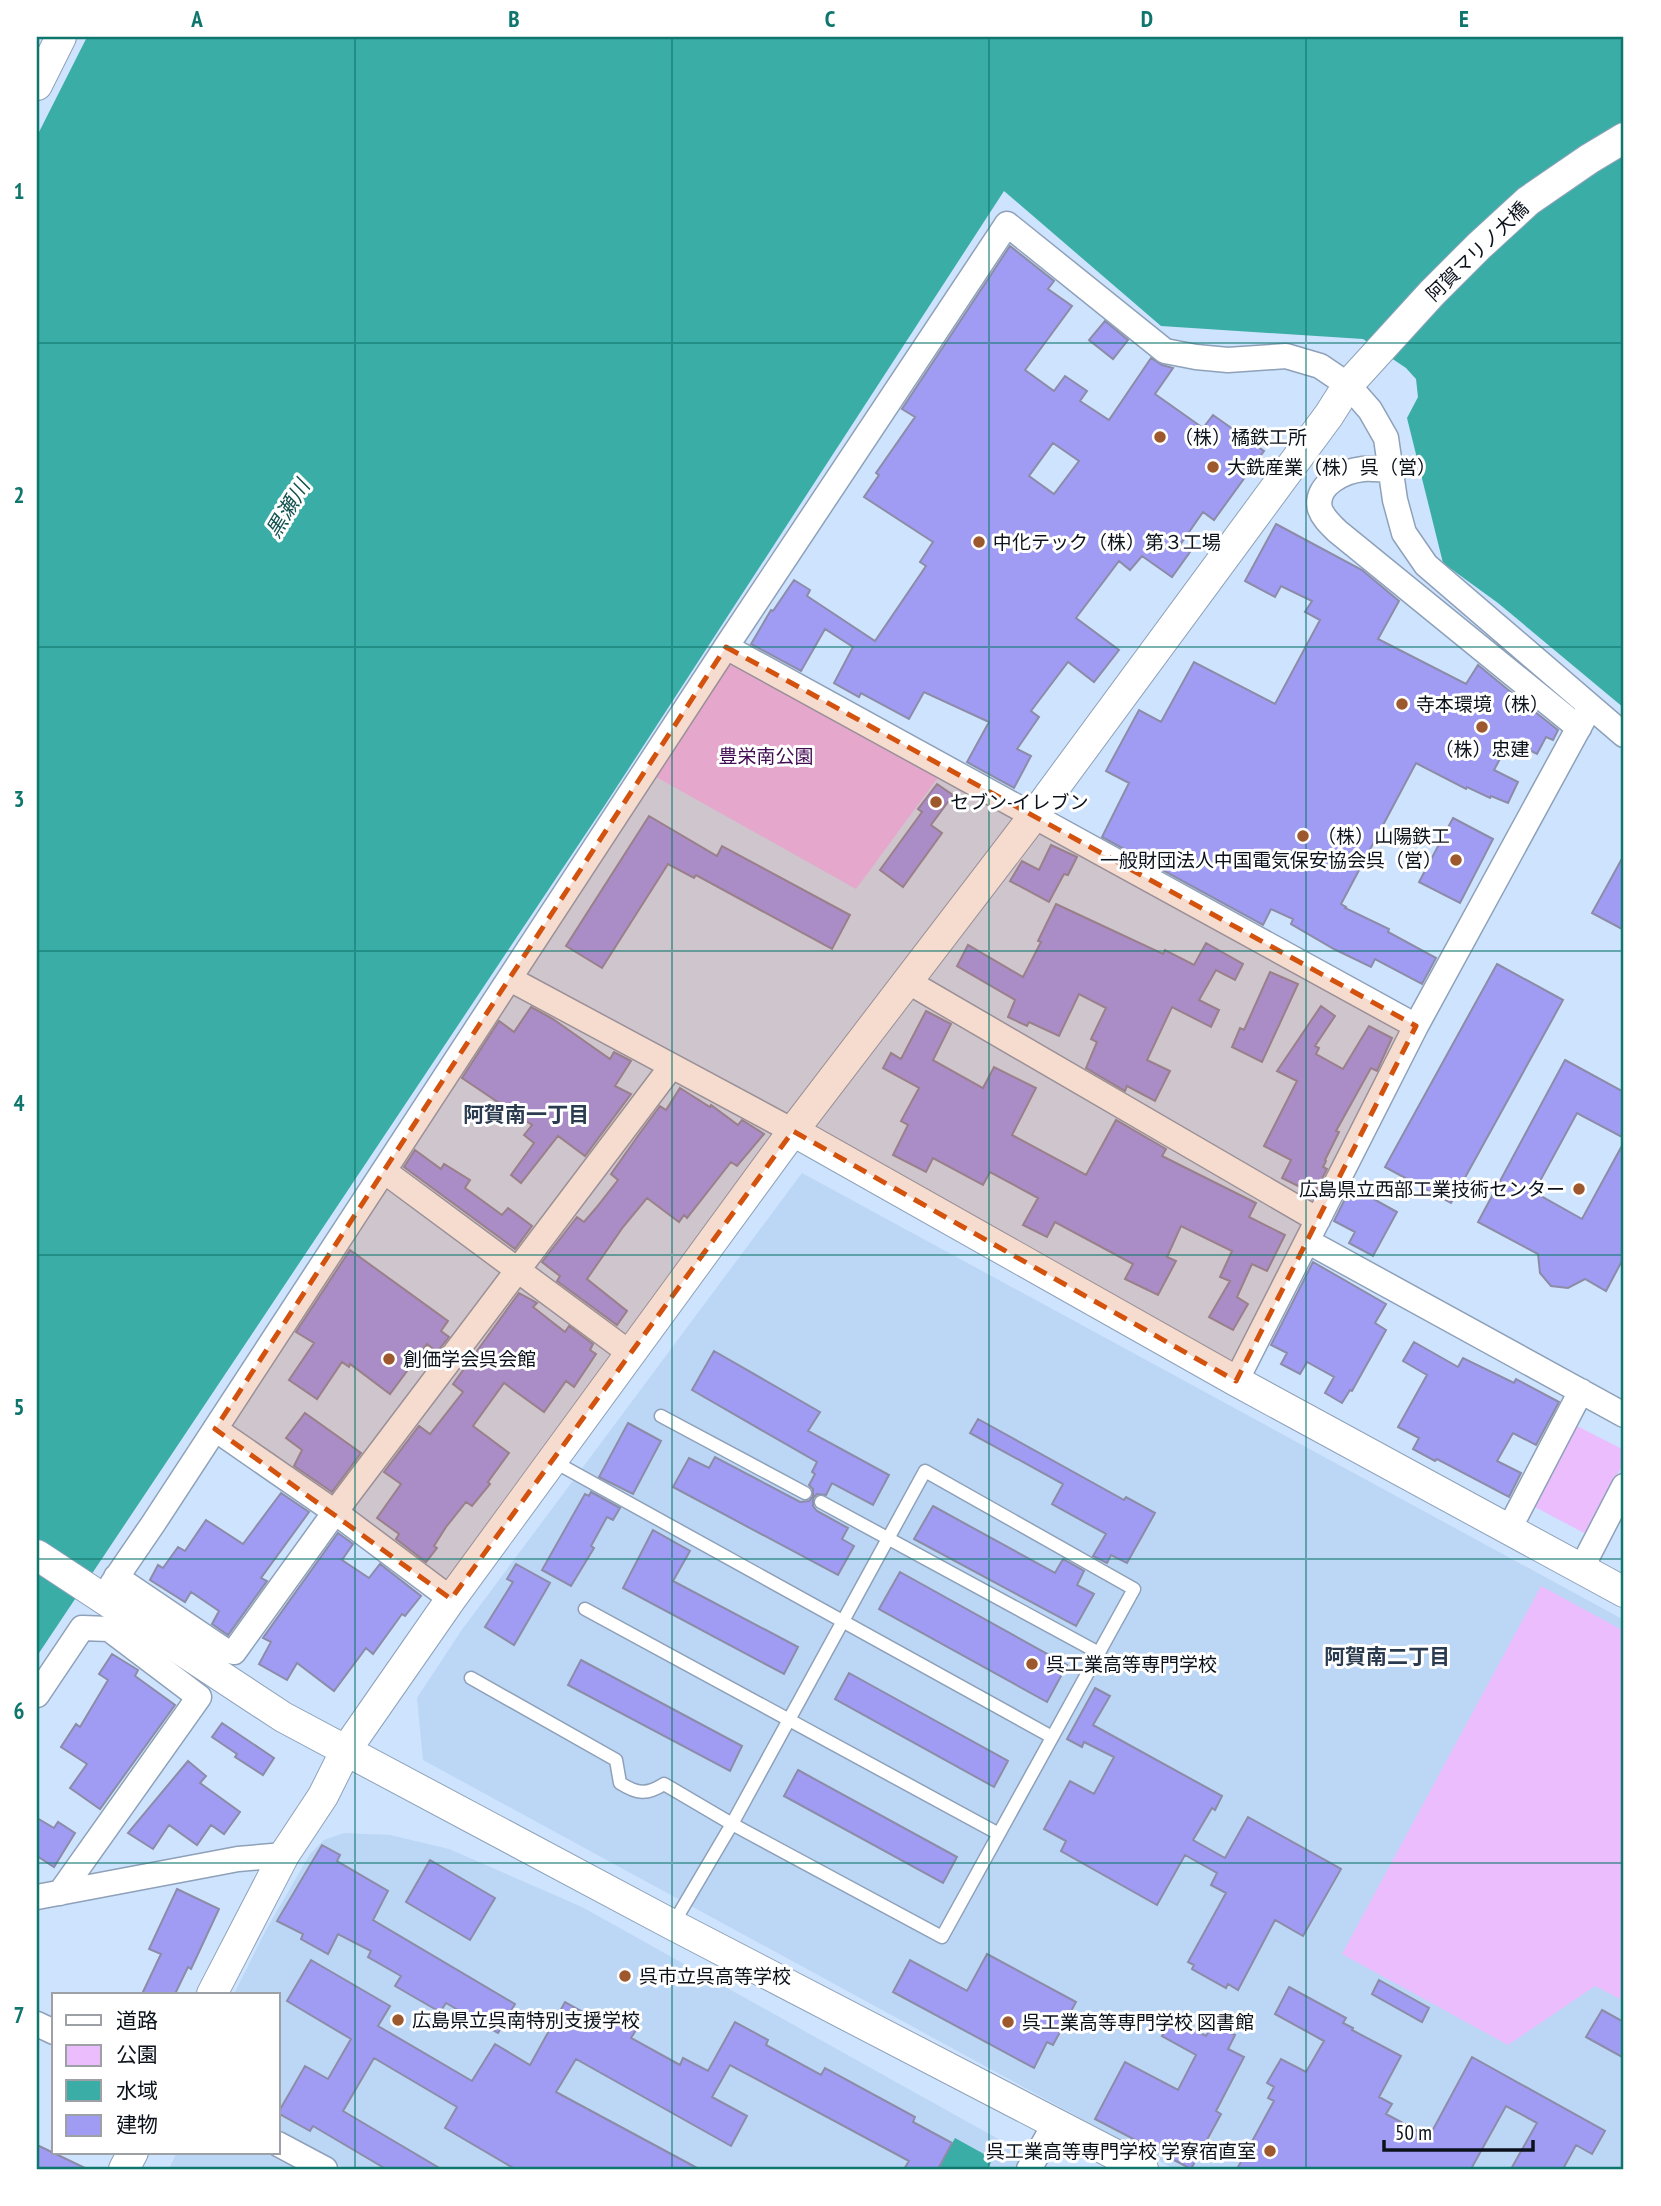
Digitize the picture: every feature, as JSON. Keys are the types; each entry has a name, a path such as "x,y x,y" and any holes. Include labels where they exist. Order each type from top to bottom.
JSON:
{"street":[{"path":"37,85 61,37"},
{"name":"阿賀マリノ大橋","path":"213,1993 284,1854 323,1796 346,1750 451,1599 793,1131 1033,817 1321,426 1348,385 1432,293 1528,201 1624,138"},
{"path":"37,1695 98,1599 215,1429 726,647 1007,224 1165,351 1227,360 1286,356 1320,366 1348,385 1370,410 1387,438 1395,500 1404,533 1426,565 1585,717"},
{"path":"1391,470 1363,469 1333,479 1320,497 1320,509 1326,519 1347,539 1585,717 1624,736"},
{"path":"726,647 1416,1026"},
{"path":"1236,1381 1416,1026 1585,717"},
{"path":"510,979 793,1131 1236,1381 1624,1592"},
{"path":"907,981 1312,1230 1624,1415"},
{"path":"98,1599 234,1652 335,1512 671,1067"},
{"path":"384,1171 631,1354"},
{"path":"1509,1529 1581,1391"},
{"path":"215,1429 335,1512 451,1599"},
{"path":"1581,1569 1624,1486"},
{"path":"37,1555 98,1599 283,1717 673,1925 1143,2169"},
{"path":"48,1895 199,1697 109,1629 98,1599"},
{"path":"48,1895 238,1858 284,1854"},
{"path":"1029,2169 1056,2122"},
{"path":"280,2145 325,2169"}],"lane":[{"path":"661,1416 804,1493"},
{"path":"553,1461 1052,1737"},
{"path":"471,1678 616,1760 621,1783 634,1792 651,1793 664,1784 732,1824 942,1937 1134,1589 925,1471 732,1824 673,1925"},
{"path":"821,1502 1099,1653"},
{"path":"585,1609 999,1833"}],"highlighted area":[{"path":"726,647 1416,1026 1236,1381 793,1131 451,1599 215,1429"}],"shaded area":[{"name":"呉工業高等専門学校","path":"802,1173 1624,1620 1624,2169 1174,2169 423,1760 417,1698 461,1631"},
{"path":"344,1833 390,1835 449,1849 582,1907 1025,2154 1017,2169 346,2169 280,2134 280,1993 234,1993 266,1930 310,1854 324,1840"},
{"path":"176,2154 267,2154 296,2169 169,2169"}],"green space":[{"name":"豊栄南公園","path":"746,662 940,775 856,889 649,773 721,666"},
{"path":"1575,1425 1624,1450 1624,1462 1586,1534 1533,1506"},
{"path":"1541,1586 1624,1631 1624,2001 1595,1986 1508,2045 1342,1954"}],"water":[{"name":"黒瀬川","path":"87,37 1624,37 1624,708 1498,603 1443,563 1407,418 1418,397 1416,379 1406,368 1363,339 1161,326 1004,191 605,805 37,1656 37,136"},
{"path":"955,2138 993,2159 987,2169 938,2169"}],"building":[{"path":"1010,246 1054,281 1048,289 1072,306 1025,370 1054,391 1065,376 1087,391 1080,401 1109,420 1151,358 1173,368 1155,394 1203,428 1213,415 1264,451 1214,520 1203,512 1180,545 1190,552 1172,577 1142,556 1130,570 1119,561 1076,618 1119,650 1094,682 1068,662 1031,711 1039,717 1017,749 1031,756 1014,788 967,762 989,722 924,692 909,719 861,693 859,697 834,683 853,647 825,629 801,671 751,644 771,610 773,611 794,580 810,590 807,596 875,641 926,566 920,562 933,542 864,497 879,475 876,473 915,417 902,409","holes":["1053,443 1079,461 1054,494 1029,476"]},
{"path":"1105,321 1128,340 1113,359 1089,340"},
{"path":"1276,524 1362,570 1399,601 1378,639 1466,684 1478,665 1512,693 1510,698 1534,711 1558,730 1553,740 1546,737 1537,754 1510,740 1494,770 1518,782 1508,803 1467,787 1466,789 1416,763 1341,904 1436,958 1422,984 1375,959 1371,967 1334,949 1291,924 1293,919 1271,909 1263,925 1102,837 1129,783 1106,771 1139,710 1161,722 1194,662 1275,704 1320,620 1305,612 1312,601 1281,586 1275,597 1245,581"},
{"path":"937,784 953,795 931,825 942,833 903,887 880,870 922,812 918,809"},
{"path":"649,816 717,856 722,846 850,915 832,949 696,875 694,878 668,864 602,968 566,946"},
{"name":"一般財団法人中国電気保安協会呉（営）","path":"1453,818 1493,839 1460,903 1419,882"},
{"path":"1051,845 1077,857 1049,902 1010,881 1022,861 1039,870"},
{"path":"1624,855 1624,930 1592,913"},
{"path":"1056,904 1163,954 1165,950 1194,965 1206,943 1243,964 1235,980 1216,970 1199,1000 1219,1010 1211,1027 1172,1007 1147,1060 1170,1071 1155,1101 1127,1086 1125,1091 1086,1068 1097,1042 1091,1039 1106,1008 1079,994 1059,1036 1029,1022 1027,1026 1008,1017 1015,1000 957,966 968,945 1023,977"},
{"path":"1497,964 1563,1000 1451,1203 1385,1167"},
{"path":"1270,972 1298,984 1262,1062 1232,1047 1240,1028 1244,1030"},
{"path":"1321,1006 1335,1016 1315,1046 1319,1048 1316,1054 1343,1069 1369,1026 1392,1038 1377,1071 1371,1068 1336,1131 1339,1132 1323,1167 1327,1169 1314,1194 1282,1178 1291,1160 1264,1146 1297,1081 1277,1071"},
{"path":"531,1007 610,1059 614,1052 631,1061 615,1086 631,1094 585,1156 558,1136 521,1183 511,1175 534,1143 524,1135 532,1125 462,1078 499,1021 514,1032"},
{"path":"926,1011 951,1024 933,1060 983,1088 994,1067 1036,1088 1012,1135 1086,1175 1116,1120 1166,1149 1162,1156 1256,1203 1249,1217 1285,1235 1267,1271 1252,1264 1237,1297 1248,1304 1233,1330 1209,1317 1230,1281 1220,1277 1232,1251 1181,1226 1167,1257 1176,1261 1158,1295 1125,1279 1133,1264 1055,1222 1047,1237 1023,1225 1038,1198 990,1172 983,1185 933,1158 926,1172 893,1155 908,1125 901,1121 919,1088 883,1068 891,1053 901,1059"},
{"path":"1565,1060 1624,1092 1624,1138 1577,1113 1534,1192 1582,1219 1624,1142 1624,1257 1606,1291 1585,1279 1568,1288 1551,1286 1540,1273 1538,1254 1478,1222"},
{"path":"680,1088 710,1107 711,1105 738,1125 742,1120 764,1134 737,1166 731,1162 687,1218 684,1215 679,1222 647,1198 623,1227 587,1279 627,1311 617,1325 557,1281 560,1276 542,1262 577,1217 584,1222 596,1208 618,1180 611,1174 660,1106 666,1110"},
{"path":"415,1150 441,1169 444,1164 470,1180 465,1188 502,1215 508,1208 532,1226 515,1249 404,1167"},
{"path":"1353,1183 1361,1188 1359,1191 1397,1212 1373,1256 1349,1243 1355,1232 1334,1221"},
{"path":"350,1250 448,1321 441,1331 449,1337 437,1352 427,1344 390,1394 350,1364 349,1367 342,1362 317,1399 289,1380 314,1343 296,1332"},
{"path":"1313,1262 1386,1304 1375,1323 1386,1330 1352,1391 1350,1390 1342,1403 1325,1393 1334,1377 1307,1362 1300,1374 1281,1364 1287,1353 1271,1345"},
{"path":"519,1293 537,1303 533,1307 565,1332 569,1326 593,1344 590,1350 596,1354 574,1387 566,1381 544,1412 504,1383 473,1426 509,1453 488,1482 490,1484 472,1506 466,1502 446,1527 434,1546 437,1548 426,1562 396,1539 399,1534 377,1518 401,1484 384,1472 419,1426 430,1434 463,1392 453,1384"},
{"path":"1414,1342 1458,1367 1463,1358 1514,1383 1516,1379 1559,1402 1536,1445 1513,1433 1497,1461 1521,1473 1509,1497 1413,1449 1419,1438 1398,1427 1427,1375 1403,1361"},
{"path":"714,1351 820,1412 808,1431 889,1475 873,1505 832,1483 826,1495 817,1494 813,1498 813,1506 817,1511 848,1528 842,1539 854,1546 838,1575 673,1487 689,1458 709,1468 715,1457 800,1502 809,1501 813,1496 813,1489 809,1485 817,1462 692,1390"},
{"path":"305,1413 361,1453 332,1492 294,1466 302,1450 286,1438"},
{"path":"978,1419 1124,1500 1126,1497 1155,1513 1127,1563 1111,1555 1107,1563 1093,1556 1106,1534 1052,1504 1063,1484 970,1433"},
{"path":"628,1423 661,1441 633,1494 599,1477"},
{"path":"591,1492 620,1508 613,1520 607,1517 591,1546 594,1548 571,1586 542,1570 585,1494 589,1496"},
{"path":"281,1493 309,1512 261,1578 267,1581 228,1635 212,1624 219,1611 191,1592 185,1602 150,1580 158,1565 163,1568 178,1547 185,1551 206,1520 243,1544"},
{"path":"933,1506 1055,1573 1063,1559 1084,1571 1077,1585 1094,1594 1076,1626 914,1539"},
{"path":"653,1530 690,1551 673,1581 798,1647 784,1674 623,1588"},
{"path":"338,1533 353,1544 342,1560 369,1578 380,1564 421,1596 405,1616 402,1614 373,1654 366,1648 334,1691 297,1663 287,1680 259,1664 271,1642 263,1638"},
{"path":"516,1564 550,1583 514,1645 485,1627 513,1582 507,1579"},
{"path":"900,1572 1067,1665 1047,1702 879,1609"},
{"path":"112,1654 138,1670 135,1676 175,1705 100,1809 70,1788 87,1764 61,1747 76,1724 80,1727 108,1680 99,1674"},
{"path":"581,1660 742,1746 730,1771 568,1685"},
{"path":"849,1673 1008,1761 994,1787 835,1699"},
{"path":"1095,1688 1110,1696 1093,1725 1222,1796 1193,1840 1225,1858 1248,1817 1341,1869 1303,1936 1275,1920 1238,1990 1228,1984 1226,1988 1192,1969 1194,1965 1188,1962 1226,1893 1211,1885 1217,1873 1185,1855 1157,1905 1061,1851 1066,1841 1044,1829 1070,1781 1094,1794 1114,1757 1084,1742 1082,1747 1067,1739"},
{"path":"222,1723 274,1758 263,1775 235,1757 237,1754 212,1737"},
{"path":"188,1761 206,1776 200,1783 240,1812 224,1834 211,1825 197,1845 169,1825 153,1849 128,1833"},
{"path":"798,1770 957,1857 943,1883 784,1796"},
{"path":"37,1818 54,1828 58,1822 75,1833 54,1867 37,1856"},
{"path":"322,1845 340,1855 337,1861 388,1891 373,1920 515,2004 498,2033 446,2003 440,2012 395,1986 401,1976 368,1957 371,1951 338,1934 328,1954 301,1939 303,1934 277,1921"},
{"path":"430,1860 495,1898 470,1940 406,1902"},
{"path":"177,1889 219,1909 191,1969 188,1967 175,1993 142,1993 161,1954 149,1949"},
{"name":"呉工業高等専門学校 図書館","path":"987,1954 1076,2002 1053,2045 1047,2042 1034,2068 893,1992 910,1960 967,1991"},
{"path":"311,1960 390,2006 378,2026 472,2081 495,2044 530,2065 565,2002 612,2028 617,2019 636,2030 631,2038 680,2065 683,2058 708,2071 735,2022 768,2040 766,2045 821,2075 825,2068 915,2117 913,2122 952,2143 938,2169 904,2169 909,2161 730,2065 712,2097 747,2116 731,2146 576,2059 556,2092 699,2169 515,2169 445,2128 457,2107 374,2058 343,2111 441,2169 386,2169 313,2126 310,2131 280,2114 280,2110 305,2066 328,2079 351,2039 287,2001"},
{"path":"1379,1980 1429,2008 1422,2022 1372,1994"},
{"path":"1289,1987 1346,2018 1343,2023 1353,2028 1352,2030 1401,2056 1379,2097 1392,2104 1386,2114 1429,2137 1472,2057 1605,2131 1592,2154 1576,2145 1563,2169 1511,2169 1537,2123 1506,2106 1471,2169 1237,2169 1274,2101 1268,2098 1274,2087 1267,2083 1281,2059 1306,2072 1324,2041 1275,2014"},
{"path":"1602,2010 1624,2022 1624,2058 1586,2037"},
{"path":"1172,2018 1206,2036 1213,2024 1235,2035 1228,2049 1244,2057 1216,2111 1221,2114 1191,2169 1095,2119 1125,2062 1178,2090 1196,2055 1162,2036"},
{"path":"37,2145 87,2169 37,2169"}],"place":[{"name":"（株）橘鉄工所","path":"1160,437"},
{"name":"大銑産業（株）呉（営）","path":"1213,467"},
{"name":"中化テック（株）第３工場","path":"979,542"},
{"name":"寺本環境（株）","path":"1402,704"},
{"name":"（株）忠建","path":"1482,727"},
{"name":"セブン-イレブン","path":"936,802"},
{"name":"（株）山陽鉄工","path":"1303,836"},
{"name":"一般財団法人中国電気保安協会呉（営）","path":"1456,860"},
{"name":"広島県立西部工業技術センター","path":"1579,1189"},
{"name":"創価学会呉会館","path":"389,1359"},
{"name":"呉工業高等専門学校","path":"1032,1664"},
{"name":"呉市立呉高等学校","path":"625,1976"},
{"name":"広島県立呉南特別支援学校","path":"398,2020"},
{"name":"呉工業高等専門学校 図書館","path":"1008,2022"},
{"name":"呉工業高等専門学校 学寮宿直室","path":"1270,2151"}],"district":[{"name":"阿賀南一丁目","path":"526,1115"},
{"name":"阿賀南二丁目","path":"1387,1657"}]}
